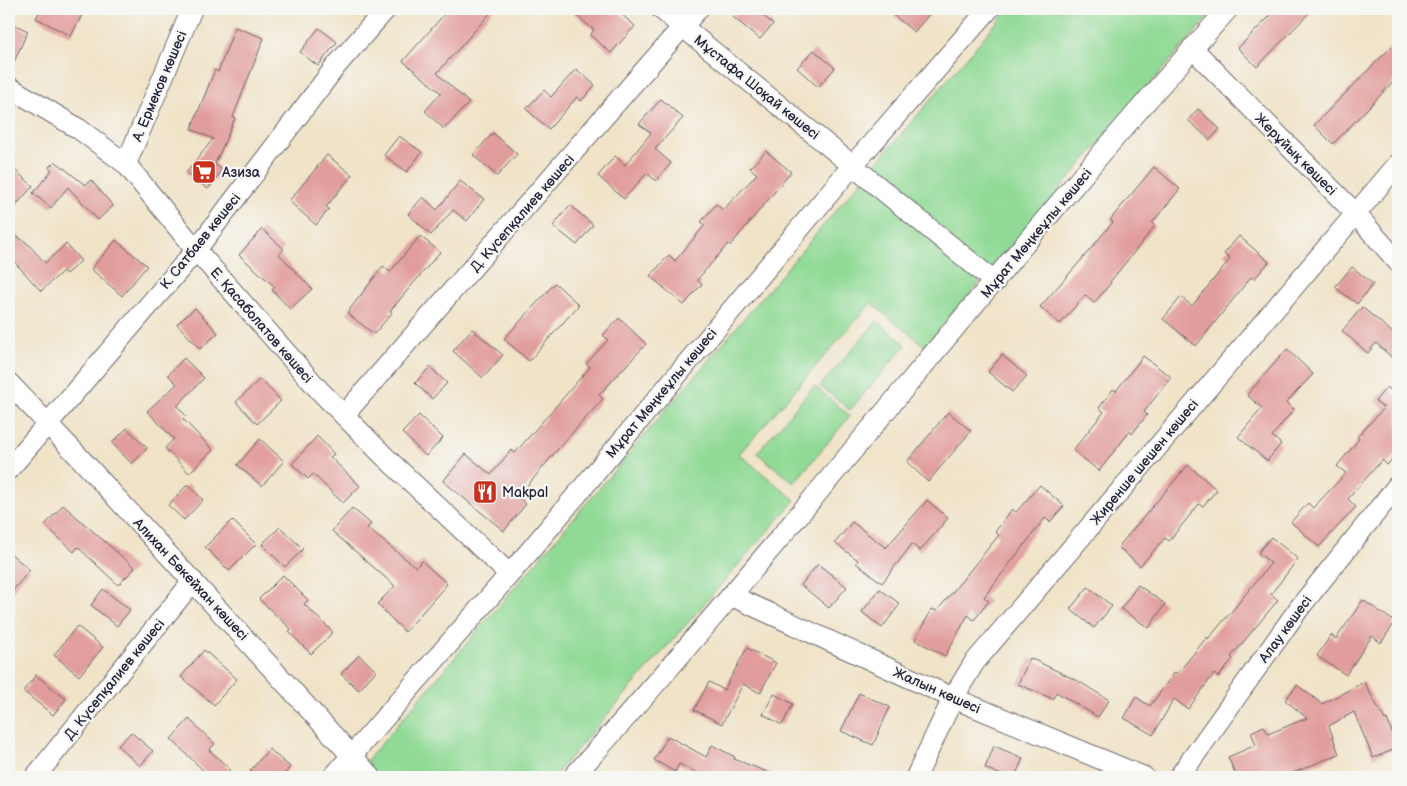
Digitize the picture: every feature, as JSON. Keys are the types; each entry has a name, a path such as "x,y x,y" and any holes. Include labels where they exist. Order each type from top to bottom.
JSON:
{"street":[{"name":"А. Ермеков көшесі","path":"126,164 192,9"},
{"name":"К. Сатбаев көшесі","path":"9,469 196,250 336,66 386,9"},
{"name":"Мұстафа Шоқай көшесі","path":"661,9 995,282"},
{"name":"Д. Күсепқалиев көшесі","path":"344,415 698,9"},
{"name":"Мұрат Мөңкеұлы көшесі","path":"333,777 510,574 853,165 989,9"},
{"name":"Мұрат Мөңкеұлы көшесі","path":"573,777 732,596 1192,48 1228,9"},
{"name":"Жерұйық көшесі","path":"1192,48 1355,213 1398,262"},
{"name":"Е. Қасаболатов көшесі","path":"9,87 79,128 126,164 196,250 320,391 510,574"},
{"name":"Жиренше шешен көшесі","path":"916,777 953,698 974,663 1398,164"},
{"name":"Алихан Бөкейхан көшесі","path":"9,383 353,755 371,777"},
{"name":"Алау көшесі","path":"1178,777 1300,607 1398,485"},
{"name":"Д. Күсепқалиев көшесі","path":"34,777 193,581"},
{"name":"Жалын көшесі","path":"732,596 953,698 1144,777"}],"green space":[{"path":"1008,9 1215,9 925,346 871,303 739,454 795,500 553,777 353,777"},
{"path":"877,321 906,345 850,410 820,386"},
{"path":"814,386 850,416 794,483 757,453"}],"building":[{"path":"41,9 85,9 71,36 36,18"},
{"path":"449,9 494,9 437,73 469,103 444,129 425,111 441,93 403,61"},
{"path":"569,9 615,9 635,26 611,53 590,35 594,30"},
{"path":"740,9 755,9 773,24 760,39 733,17"},
{"path":"886,9 934,9 914,32"},
{"path":"1277,9 1313,9 1257,67 1238,48"},
{"path":"9,22 28,31 9,73"},
{"path":"235,27 264,38 233,117 235,118 215,164 222,170 208,189 186,173 213,139 191,129 215,70 218,72"},
{"path":"319,28 337,42 318,66 300,52"},
{"path":"1398,40 1398,77 1333,144 1314,125"},
{"path":"814,50 835,68 818,87 797,68"},
{"path":"576,69 595,85 581,101 577,97 549,129 526,109 544,90 551,97"},
{"path":"661,99 683,118 655,149 671,163 656,181 647,173 624,199 598,176 615,156 625,165 651,133 639,124"},
{"path":"1198,109 1220,129 1210,140 1188,120"},
{"path":"493,133 517,154 497,176 473,155"},
{"path":"399,136 422,152 407,172 384,155"},
{"path":"766,151 791,172 730,246 728,244 697,280 702,284 684,305 650,276 669,255 675,261 705,225 701,222 716,204 723,210 757,174 750,168"},
{"path":"327,155 352,175 326,207 329,209 316,225 289,201"},
{"path":"55,161 85,185 91,180 113,206 98,220 68,187 51,208 33,193 52,170 49,167"},
{"path":"9,165 33,186 9,213"},
{"path":"1154,167 1180,189 1152,223 1155,226 1094,303 1085,295 1060,324 1040,307 1113,222 1110,220"},
{"path":"460,181 484,199 467,221 453,210 431,235 408,214 423,197 437,210"},
{"path":"570,205 593,225 577,245 553,226"},
{"path":"262,229 284,249 279,254 312,289 290,309 272,290 275,287 239,255"},
{"path":"9,231 27,243 45,263 66,244 81,261 66,274 63,271 41,291 9,256"},
{"path":"420,236 440,252 390,311 392,313 374,334 347,313 383,266 390,272"},
{"path":"1239,236 1269,262 1254,279 1251,277 1196,346 1163,319 1181,297 1192,306 1230,259 1224,254"},
{"path":"116,240 147,266 122,296 91,269"},
{"path":"1352,267 1373,284 1357,304 1335,287"},
{"path":"555,283 579,305 529,361 504,339"},
{"path":"1362,307 1398,337 1398,363 1376,343 1368,353 1342,331"},
{"path":"195,308 218,333 200,349 177,324"},
{"path":"619,318 646,344 599,395 603,399 518,497 526,504 504,531 443,481 466,454 491,475 511,450 515,453 590,367 586,364 608,340 603,335"},
{"path":"472,329 503,355 483,378 453,351"},
{"path":"1287,349 1313,374 1286,403 1294,409 1272,436 1281,444 1267,461 1238,437 1262,408 1247,395"},
{"path":"1002,355 1027,376 1012,392 988,372"},
{"path":"1143,356 1171,377 1144,412 1147,415 1132,434 1130,431 1099,471 1073,450 1104,412 1099,408 1113,389 1116,391"},
{"path":"184,358 204,378 177,406 186,416 183,419 213,450 189,473 165,448 174,439 147,411 177,384 168,375"},
{"path":"430,367 447,383 432,399 415,383"},
{"path":"260,379 281,401 257,424 236,402"},
{"path":"1387,387 1396,395 1398,393 1398,453 1387,465 1382,460 1348,499 1356,507 1319,547 1291,522 1308,503 1313,508 1346,473 1337,466 1359,439 1357,437 1384,408 1375,401"},
{"path":"948,412 971,431 928,482 907,462"},
{"path":"419,415 443,438 426,456 402,433"},
{"path":"127,428 147,448 132,464 112,443"},
{"path":"317,436 334,454 330,457 360,486 343,503 313,474 308,479 292,464"},
{"path":"260,439 284,461 262,486 237,465"},
{"path":"1188,465 1217,490 1203,506 1199,504 1169,541 1165,538 1140,566 1118,547"},
{"path":"188,484 203,500 184,520 168,505"},
{"path":"1040,485 1064,506 1050,522 1045,518 984,597 989,601 974,620 968,615 945,656 915,640 932,609 937,611 999,535 995,532 1012,509 1016,512"},
{"path":"927,500 948,518 920,551 912,544 882,583 856,563 858,560 835,543 852,522 886,548"},
{"path":"63,505 135,568 118,585 78,547 74,552 45,525"},
{"path":"352,508 371,524 367,528 416,567 422,561 447,584 405,632 377,604 395,586 332,531"},
{"path":"232,520 256,544 229,571 205,547"},
{"path":"280,527 303,549 285,567 262,544"},
{"path":"1271,537 1298,559 1271,594 1278,600 1231,657 1233,659 1218,677 1214,674 1188,709 1174,699 1153,735 1124,718 1136,697 1150,706 1175,672 1177,674 1207,637 1208,639 1271,563 1258,553"},
{"path":"9,552 30,570 9,595"},
{"path":"818,564 847,587 829,608 801,585"},
{"path":"283,575 308,600 304,604 333,632 311,654 289,632 291,629 259,599"},
{"path":"1138,585 1165,604 1149,628 1121,609"},
{"path":"1088,587 1112,606 1094,628 1070,609"},
{"path":"103,589 130,610 117,626 91,605"},
{"path":"880,589 900,604 882,628 862,612"},
{"path":"1363,600 1395,622 1381,643 1372,636 1346,675 1317,656 1331,635 1336,639"},
{"path":"77,626 103,647 79,676 54,655"},
{"path":"747,648 776,663 760,693 743,684 722,724 694,710 709,682 724,690"},
{"path":"204,650 237,679 214,705 181,677"},
{"path":"359,655 376,671 359,690 341,674"},
{"path":"1030,658 1078,681 1109,700 1098,717 1056,692 1053,699 1018,684"},
{"path":"36,675 66,699 53,715 23,691"},
{"path":"1364,682 1385,720 1387,719 1398,748 1373,758 1354,712 1329,726 1339,754 1283,777 1237,777 1228,757 1256,745 1251,732 1264,726 1268,734 1307,718 1285,700 1297,685 1322,704"},
{"path":"859,693 890,707 873,745 841,731"},
{"path":"774,694 793,704 782,725 763,714"},
{"path":"189,719 215,744 209,750 230,769 223,777 210,777 171,739"},
{"path":"131,732 153,751 140,766 118,746"},
{"path":"668,736 706,757 712,745 735,757 734,759 780,777 706,777 679,764 675,772 654,760"},
{"path":"994,746 1023,758 1015,777 1006,777 985,768"},
{"path":"269,749 290,767 282,777 258,777 250,771"}],"place":[{"name":"Азиза","path":"204,172"},
{"name":"Makpal","path":"485,492"}]}
